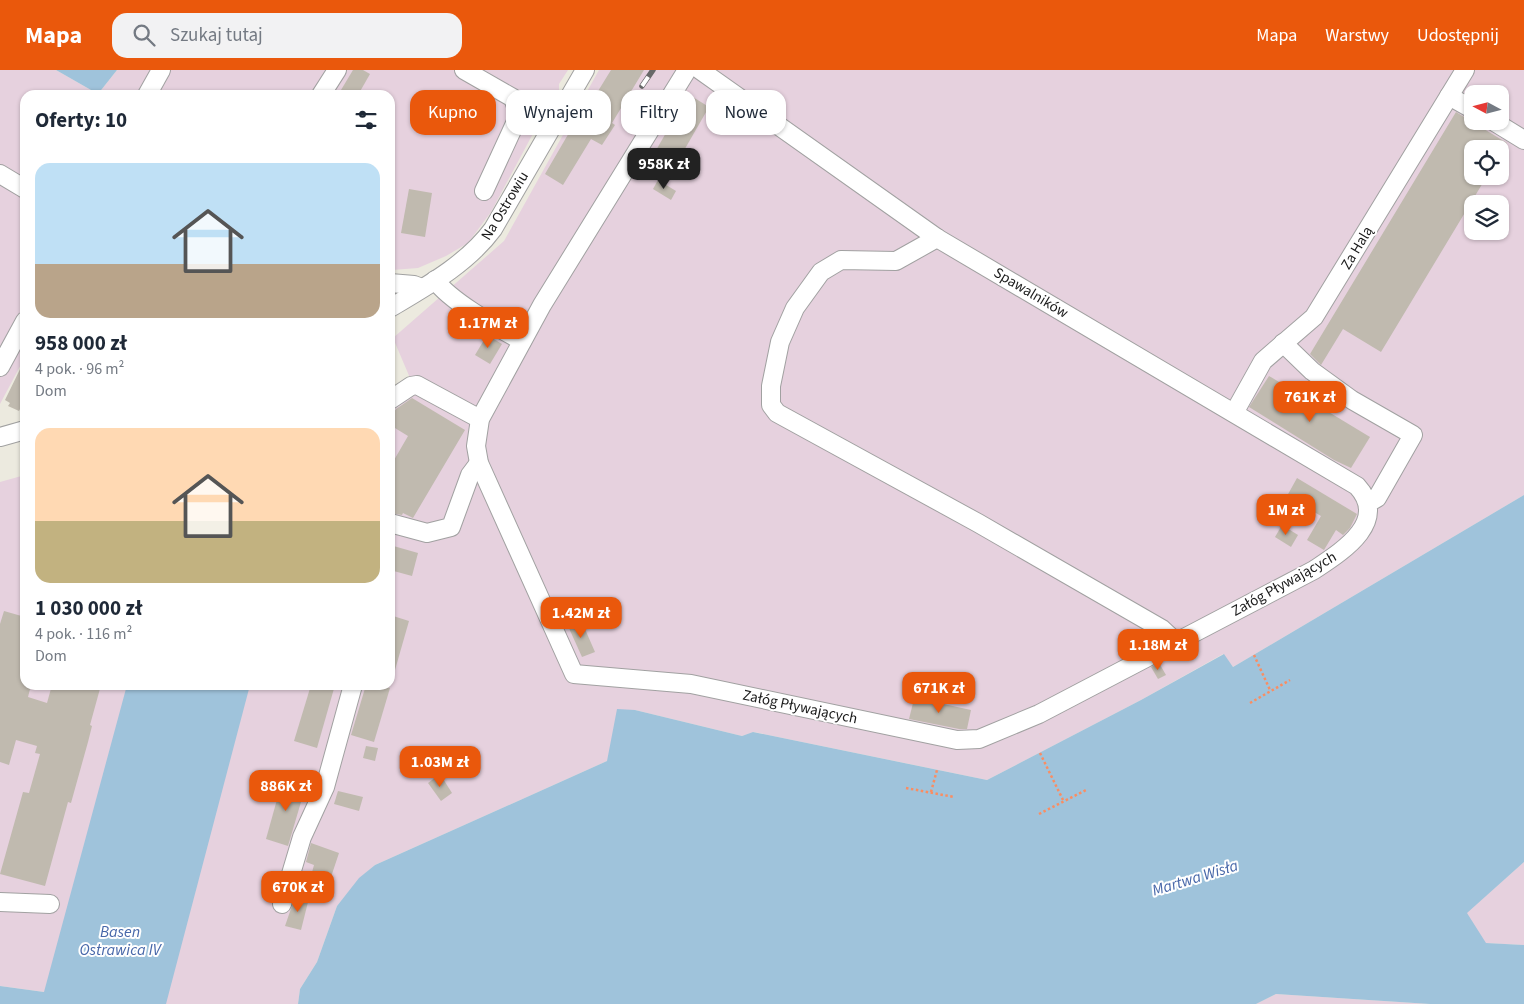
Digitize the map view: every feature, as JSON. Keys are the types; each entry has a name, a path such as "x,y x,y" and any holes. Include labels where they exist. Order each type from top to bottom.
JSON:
{"street":[{"path":"150,90 162,70"},
{"path":"324,90 336,70"},
{"path":"464,70 513,98 519,115 484,191"},
{"name":"Na Ostrowiu","path":"395,305 429,284 482,244 493,229 585,70"},
{"path":"395,524 427,533 451,527 470,475 478,463 476,446 480,419 542,305 687,70"},
{"name":"Spawalników","path":"700,70 937,238 1357,486 1364,494 1368,503"},
{"name":"Za Halą","path":"1234,413 1263,361 1314,317 1465,70"},
{"path":"1450,96 1464,104"},
{"path":"1508,130 1524,140"},
{"path":"0,174 20,186"},
{"path":"937,238 896,261 841,260 821,272 795,308 780,342 770,386 771,404 777,413 962,514 1162,629 1176,642"},
{"path":"395,283 429,284 442,289 497,327 522,341"},
{"path":"0,367 20,329"},
{"path":"1283,343 1312,371 1352,400 1413,436 1377,498 1368,503"},
{"path":"395,396 410,386 417,385 480,419"},
{"path":"0,437 20,431"},
{"name":"Załóg Pływających","path":"478,463 574,674 691,684 957,740 979,739 1039,714 1314,570 1346,549 1361,531 1368,516 1368,503"},
{"path":"282,904 302,836 325,787 352,690"},
{"path":"0,902 50,904"}],"path":[{"path":"1254,655 1270,691"},
{"path":"1250,703 1290,680"},
{"path":"1040,753 1063,800"},
{"path":"931,792 936,770"},
{"path":"906,788 954,797"},
{"path":"1039,814 1063,800 1088,789"}],"shaded area":[{"path":"0,70 56,70 91,90 20,90 20,366 0,404"},
{"path":"117,70 568,70 559,84 559,90 506,90 506,135 532,135 491,212 468,243 446,256 418,268 395,270 395,90 101,90"},
{"path":"599,70 1524,70 1524,495 1233,667 1223,654 1141,700 987,780 754,732 742,736 635,710 607,761 375,865 360,878 337,906 317,962 300,989 298,1004 133,1004 0,986 0,482 20,476 20,690 395,690 395,386 410,378 395,343 395,336 504,241 563,135 611,135 611,90 588,90"},
{"path":"1524,862 1524,945 1485,943 1466,913"},
{"path":"1276,994 1430,1004 1256,1004"}],"water":[{"path":"56,70 117,70 101,90 91,90"},
{"name":"Martwa Wisła","path":"1524,495 1524,862 1467,913 1486,943 1524,945 1524,1004 1430,1004 1276,994 1256,1004 298,1004 300,989 317,962 337,906 359,878 375,865 607,761 617,709 635,710 742,736 753,732 987,780 1141,700 1224,654 1233,667"},
{"name":"Basen Ostrawica IV","path":"126,690 249,690 166,1004 0,1004 0,986 44,992"}],"building":[{"path":"353,70 363,70 370,74 361,90 341,90"},
{"path":"611,70 644,70 632,90 621,90 621,108 612,123 615,125 611,131 611,90 599,90"},
{"path":"696,99 706,105 706,112 696,130"},
{"path":"1456,112 1464,117 1464,130 1486,130 1502,140 1464,140 1464,185 1482,185 1476,195 1464,195 1464,214 1381,352 1343,329 1321,365 1310,354"},
{"path":"568,135 608,135 602,145 591,139 563,185 545,174"},
{"path":"665,135 693,135 671,173 650,161"},
{"path":"658,180 676,191 671,200 653,189"},
{"path":"409,189 432,193 425,237 401,233"},
{"path":"487,335 502,344 490,364 475,355"},
{"path":"20,369 19,411 8,406 10,403 5,400"},
{"path":"1269,376 1370,437 1351,468 1334,460 1249,407"},
{"path":"412,398 465,430 413,518 403,513 402,515 395,514 395,458 408,436 395,428 396,409"},
{"path":"1297,478 1357,514 1350,528 1343,535 1336,530 1324,550 1307,540 1321,516 1287,496"},
{"path":"1282,525 1298,535 1291,547 1275,537"},
{"path":"395,546 418,553 412,576 395,571"},
{"path":"4,611 20,616 20,690 30,690 28,697 47,703 51,690 100,690 90,725 92,726 88,742 71,803 68,802 45,886 0,874 23,792 29,793 40,754 35,753 37,746 16,740 9,765 0,762 0,624"},
{"path":"395,617 409,621 395,670"},
{"path":"581,620 595,652 582,657 568,626"},
{"path":"1159,663 1166,675 1158,679 1151,667"},
{"path":"309,690 334,690 317,748 294,741"},
{"path":"364,690 389,690 374,742 351,735"},
{"path":"915,695 926,697 925,700 971,710 967,729 909,719"},
{"path":"366,746 378,748 375,761 363,758"},
{"path":"440,774 452,793 441,801 428,783"},
{"path":"283,778 306,785 288,846 266,839"},
{"path":"338,791 363,797 359,811 334,804"},
{"path":"311,843 339,853 329,883 311,876 314,865 306,862"},
{"path":"296,894 309,898 301,930 285,926"}],"railway":[{"path":"642,86 653,70"}]}
